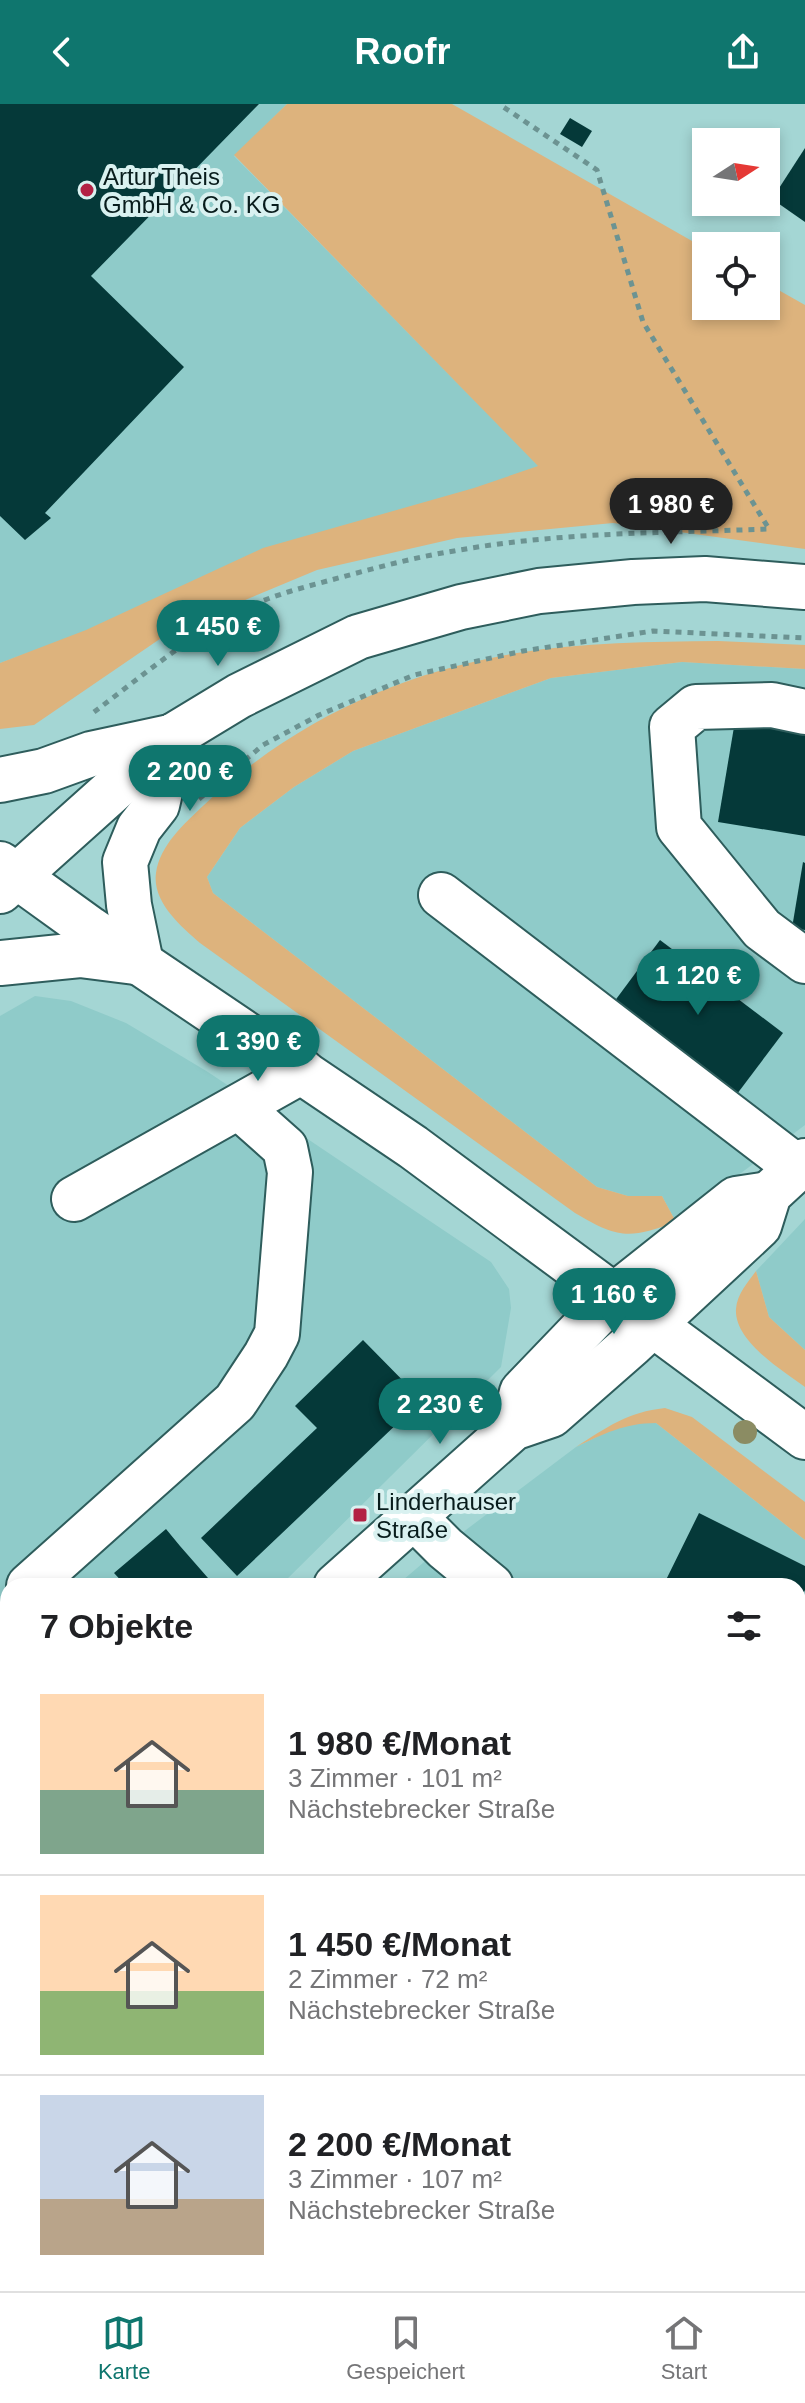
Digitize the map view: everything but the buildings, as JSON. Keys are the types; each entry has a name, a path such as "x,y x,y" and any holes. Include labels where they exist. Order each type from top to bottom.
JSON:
{"main road":[{"path":"805,587 705,579 539,591 461,607 358,637 239,696 173,736 5,877 141,963 413,1147 805,1437"},
{"path":"805,712 772,705 696,707 672,727 679,827 762,929 805,961"},
{"path":"0,780 44,771 91,754 173,736"},
{"path":"141,963 129,905 125,862 139,828 157,805 173,736"},
{"path":"441,895 791,1174"},
{"path":"0,963 80,955 141,963"},
{"path":"74,1199 302,1071"},
{"path":"38,1578 235,1402 277,1334 290,1172 285,1148 239,1107"},
{"path":"513,1428 522,1392 615,1295 736,1199 791,1174"},
{"path":"356,1578 413,1516 513,1428 551,1415 759,1226 791,1174"},
{"path":"413,1516 481,1578"}],"path":[{"path":"90,716 172,654 221,622 254,605 310,586 457,550 601,535 769,529 643,322 597,170 499,104"},
{"path":"190,808 263,745 319,715 414,675 523,651 653,631 805,638"}],"shaded area":[{"path":"0,104 287,104 234,156 539,466 0,663"},
{"path":"287,104 452,104 692,241 692,320 780,320 780,291 805,305 805,549 613,523 457,538 317,570 173,630 34,725 0,729 0,663 86,630 263,548 474,488 538,466 234,155"},
{"path":"642,642 805,645 805,669 682,662 551,678 353,751 294,787 240,828 207,877 213,893 597,1187 628,1196 662,1196 676,1222 624,1234 603,1228 575,1213 200,943 163,903 156,884 158,863 168,844 189,820 238,775 273,749 349,705 430,674 517,653"},
{"path":"682,662 805,669 805,1125 676,1222 662,1196 628,1196 597,1187 213,893 207,877 240,828 294,787 353,751 551,678"},
{"path":"35,996 71,1001 126,1023 208,1072 491,1262 509,1289 511,1308 501,1367 288,1578 0,1578 0,1016"},
{"path":"805,1219 805,1350 769,1317 756,1271"},
{"path":"756,1271 769,1317 805,1350 805,1387 761,1354 737,1321 738,1298"},
{"path":"665,1408 692,1417 805,1502 805,1540 656,1423 624,1427 576,1447 629,1417"},
{"path":"635,1423 656,1423 805,1540 805,1578 405,1578 576,1447 613,1429"}],"place":[{"name":"Artur Theis GmbH & Co. KG","path":"87,190"},
{"name":"Linderhauser Straße","path":"360,1515"}]}
